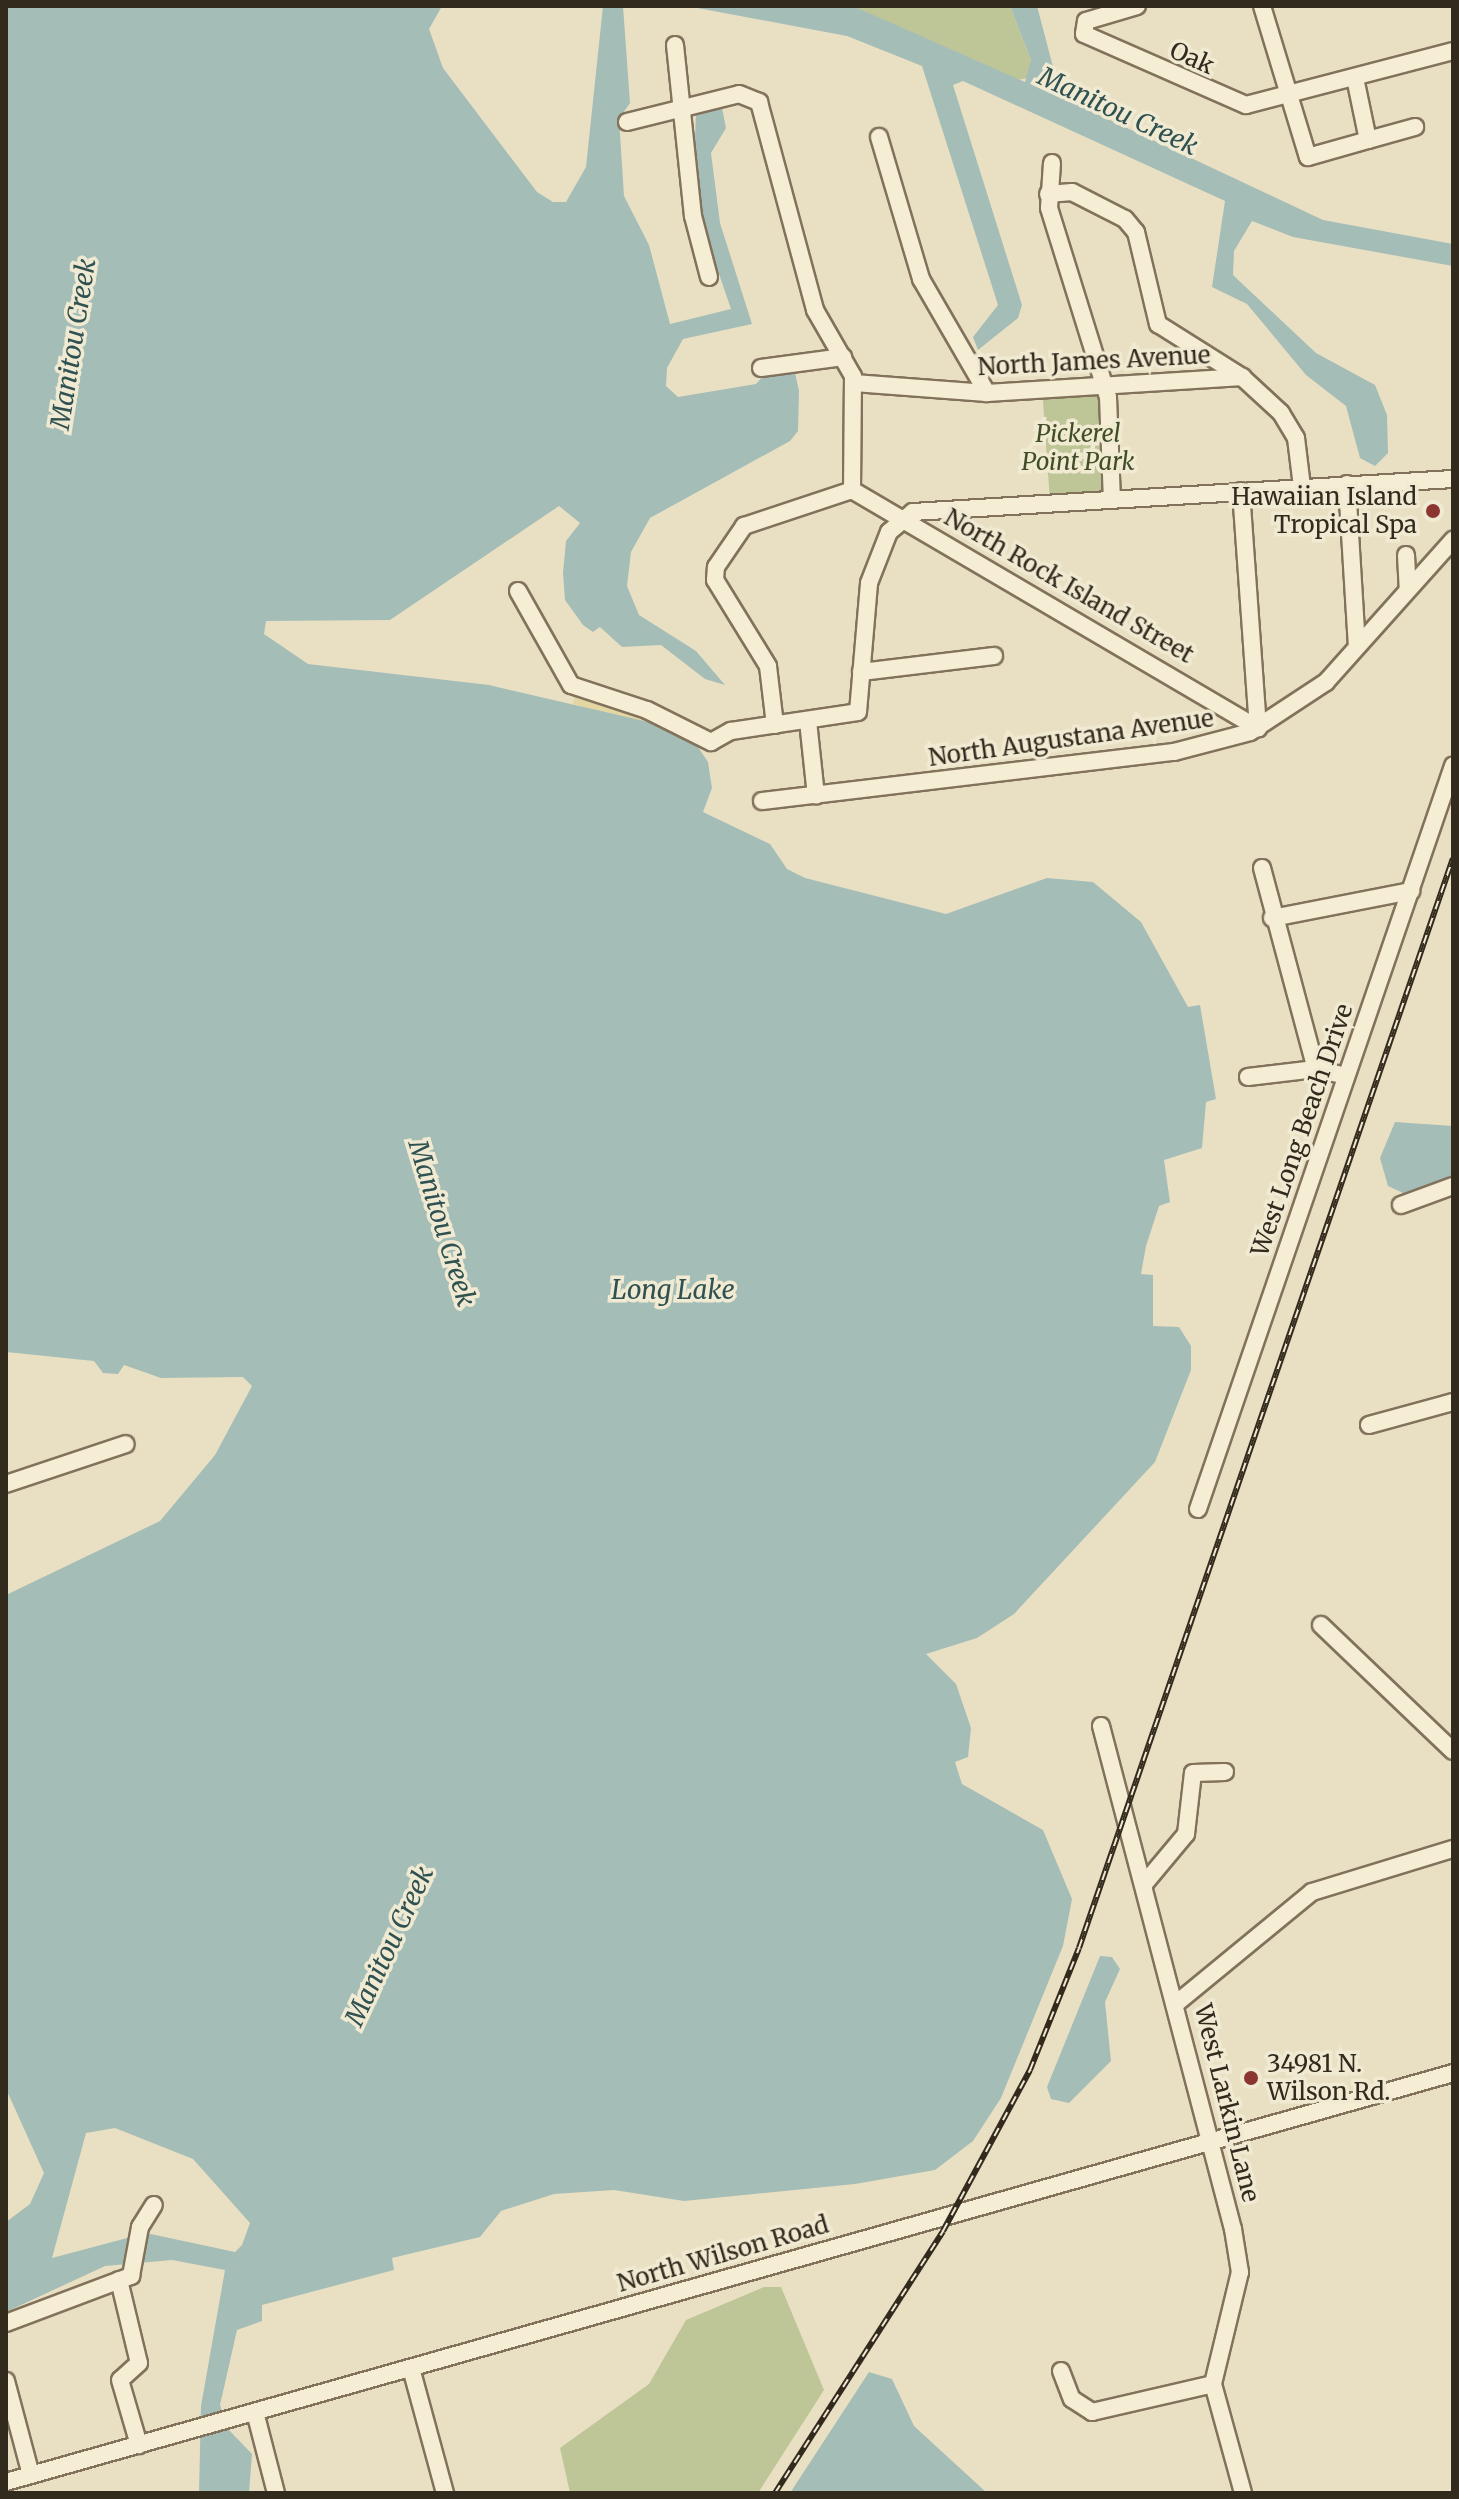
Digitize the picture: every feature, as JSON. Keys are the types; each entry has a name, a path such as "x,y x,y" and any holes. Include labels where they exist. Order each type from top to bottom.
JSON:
{"street":[{"name":"Oak","path":"1137,6 1086,21 1083,29 1234,103 1288,97 1453,51"},
{"path":"1262,6 1308,157 1415,127"},
{"path":"675,45 686,106 693,216 709,277"},
{"path":"1355,78 1368,140"},
{"path":"627,122 739,94 759,102 815,310 843,357 854,383 852,490 744,526 716,567 715,580 768,666 775,725"},
{"path":"879,137 921,279 987,393"},
{"path":"1052,163 1048,194 1105,385 1112,499"},
{"path":"1048,194 1072,192 1125,219 1136,232 1158,324 1242,377 1291,426 1302,487"},
{"path":"761,368 843,357"},
{"name":"North James Avenue","path":"854,383 987,393 1242,377"},
{"path":"518,591 559,675 578,691 647,710 703,742 775,725 858,712 869,583 899,517 1112,499 1453,479"},
{"path":"1347,484 1357,646"},
{"name":"North Rock Island Street","path":"852,490 1258,728"},
{"path":"1241,491 1258,728"},
{"name":"North Augustana Avenue","path":"762,801 1174,752 1258,728 1326,682 1453,540"},
{"path":"1406,555 1408,588"},
{"path":"861,672 994,656"},
{"path":"808,721 816,796"},
{"name":"West Long Beach Drive","path":"1198,1509 1453,766"},
{"path":"1262,868 1272,918 1316,1069"},
{"path":"1272,918 1411,891"},
{"path":"1248,1077 1316,1069 1346,1076"},
{"path":"1401,1205 1453,1186"},
{"path":"1369,1425 1453,1402"},
{"path":"6,1484 126,1444"},
{"path":"1321,1625 1453,1751"},
{"name":"West Larkin Lane","path":"1101,1726 1214,2141 1240,2272 1213,2384 1243,2493"},
{"path":"1145,1883 1186,1834 1193,1773 1225,1772"},
{"path":"1178,2002 1312,1892 1453,1849"},
{"name":"North Wilson Road","path":"6,2482 1453,2073"},
{"path":"6,2323 119,2280 137,2267 138,2239 154,2205"},
{"path":"119,2280 139,2363 120,2380 139,2445"},
{"path":"411,2368 445,2493"},
{"path":"1061,2371 1072,2399 1092,2412 1213,2384"},
{"path":"6,2381 31,2475"},
{"path":"248,2413 276,2493"}],"green space":[{"path":"853,6 1010,6 1031,60 1029,78 1010,81"},
{"name":"Pickerel Point Park","path":"1105,385 1113,499 1050,503 1042,389"},
{"path":"764,2287 781,2287 824,2390 758,2493 570,2493 560,2448 649,2384 686,2320"}],"sand":[{"path":"576,689 647,710 682,736 573,704"}],"water":[{"name":"Long Lake","path":"6,6 442,6 429,29 443,68 537,192 553,202 566,202 586,167 603,6 623,6 630,103 619,119 624,196 649,245 670,324 731,309 706,236 694,164 696,113 722,108 726,128 711,153 720,223 752,324 683,339 667,368 666,386 678,397 756,384 768,370 794,368 799,391 798,431 790,441 650,518 631,552 627,586 639,615 696,651 725,685 705,679 661,645 622,647 600,627 593,632 583,625 565,600 563,573 566,541 580,523 559,506 390,620 266,621 264,634 308,664 489,685 657,724 698,747 708,762 712,788 703,812 770,844 787,869 805,878 946,914 1047,878 1093,882 1141,922 1188,1007 1200,1005 1216,1099 1206,1102 1202,1148 1164,1160 1170,1202 1159,1206 1141,1274 1153,1275 1153,1326 1179,1327 1191,1346 1191,1370 1155,1462 1014,1614 977,1638 926,1654 956,1684 971,1728 968,1757 955,1762 962,1784 1043,1830 1072,1899 1063,1946 1001,2098 973,2141 935,2170 855,2184 684,2201 614,2190 554,2194 501,2211 480,2237 392,2258 394,2270 262,2305 262,2321 237,2330 220,2405 227,2428 252,2454 249,2493 199,2493 201,2406 225,2270 172,2260 105,2266 6,2312 6,2222 30,2204 44,2173 6,2089 6,1595 160,1521 215,1455 252,1386 243,1377 161,1378 124,1365 118,1374 103,1373 94,1361 6,1352","holes":["115,2128 193,2159 250,2223 242,2245 235,2252 146,2233 52,2258 86,2133"]},
{"path":"687,6 853,6 1025,82 1031,60 1010,6 1037,6 1061,97 1323,220 1453,244 1453,266 1293,237 1252,221 1234,251 1233,275 1316,353 1375,385 1387,415 1388,453 1375,466 1360,458 1346,406 1306,375 1247,304 1212,287 1225,201 963,81 953,85 1022,305 1018,318 978,350 973,337 998,305 922,66 847,36"},
{"path":"1395,1122 1453,1126 1453,1177 1405,1194 1388,1186 1380,1158"},
{"path":"1100,1956 1112,1957 1120,1969 1105,2002 1111,2061 1069,2103 1051,2099 1047,2087"},
{"path":"869,2372 892,2379 914,2426 987,2493 790,2493"}],"railway":[{"path":"775,2493 943,2231 1030,2070 1079,1948 1453,858"}],"place":[{"name":"Hawaiian Island Tropical Spa","path":"1433,511"},
{"name":"34981 N. Wilson Rd.","path":"1251,2078"}],"water label":[{"name":"Manitou Creek","path":"1118,111"},
{"name":"Manitou Creek","path":"73,344"},
{"name":"Manitou Creek","path":"442,1223"},
{"name":"Manitou Creek","path":"389,1946"}]}
